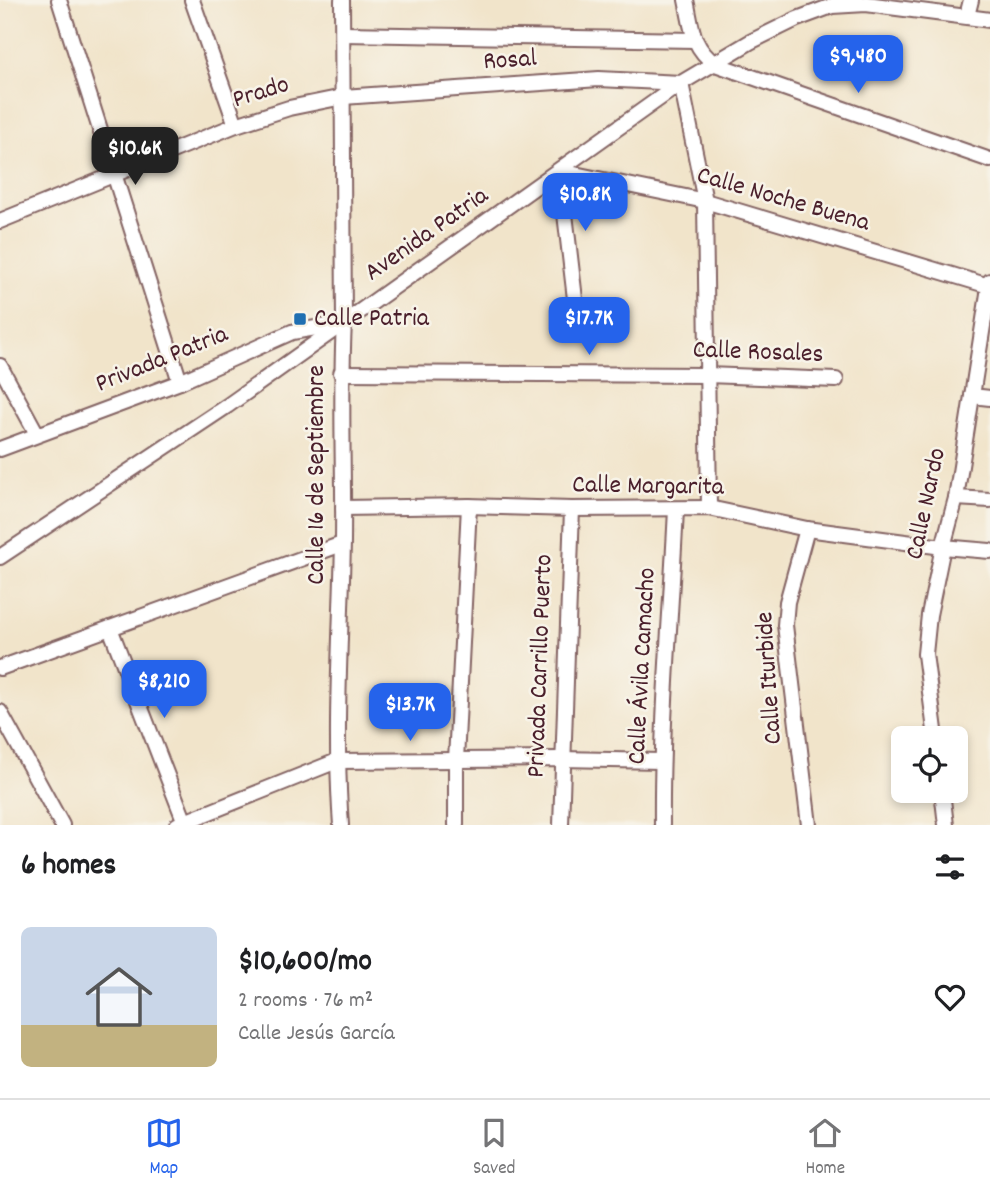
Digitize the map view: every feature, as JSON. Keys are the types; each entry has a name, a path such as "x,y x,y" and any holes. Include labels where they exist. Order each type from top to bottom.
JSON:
{"street":[{"path":"58,0 180,382"},
{"path":"192,0 236,125"},
{"name":"Calle 16 de Septiembre","path":"341,825 337,761 343,508 342,0"},
{"path":"686,0 695,40 702,54 715,64 990,160"},
{"path":"967,16 971,0"},
{"name":"Avenida Patria","path":"0,557 227,406 681,83 750,41 832,6 866,4 990,20"},
{"path":"343,33 695,40"},
{"name":"Rosal","path":"343,97 599,79 681,83"},
{"path":"681,83 705,201 709,508"},
{"name":"Prado","path":"1,217 114,177 236,125 289,108 343,97"},
{"path":"560,171 575,299"},
{"name":"Calle Noche Buena","path":"560,171 705,201 990,283"},
{"name":"Calle Nardo","path":"934,726 925,654 929,615 956,498 990,283"},
{"name":"Privada Patria","path":"0,449 180,382 292,332 344,323"},
{"path":"0,366 37,434"},
{"name":"Calle Rosales","path":"341,373 707,375 836,380"},
{"path":"972,396 990,398"},
{"path":"956,498 990,500"},
{"path":"456,825 456,760 469,506"},
{"name":"Calle Margarita","path":"343,508 709,508 807,529 943,548 990,551"},
{"name":"Privada Carrillo Puerto","path":"561,825 561,759 572,509"},
{"name":"Calle Ávila Camacho","path":"662,825 661,761 676,509"},
{"name":"Calle Iturbide","path":"807,529 787,602 785,625 809,825"},
{"path":"0,668 342,544"},
{"path":"110,628 183,824 337,761 661,761"},
{"path":"0,712 62,825"},
{"path":"943,803 946,825"}],"place":[{"name":"Calle Patria","path":"300,319"}]}
